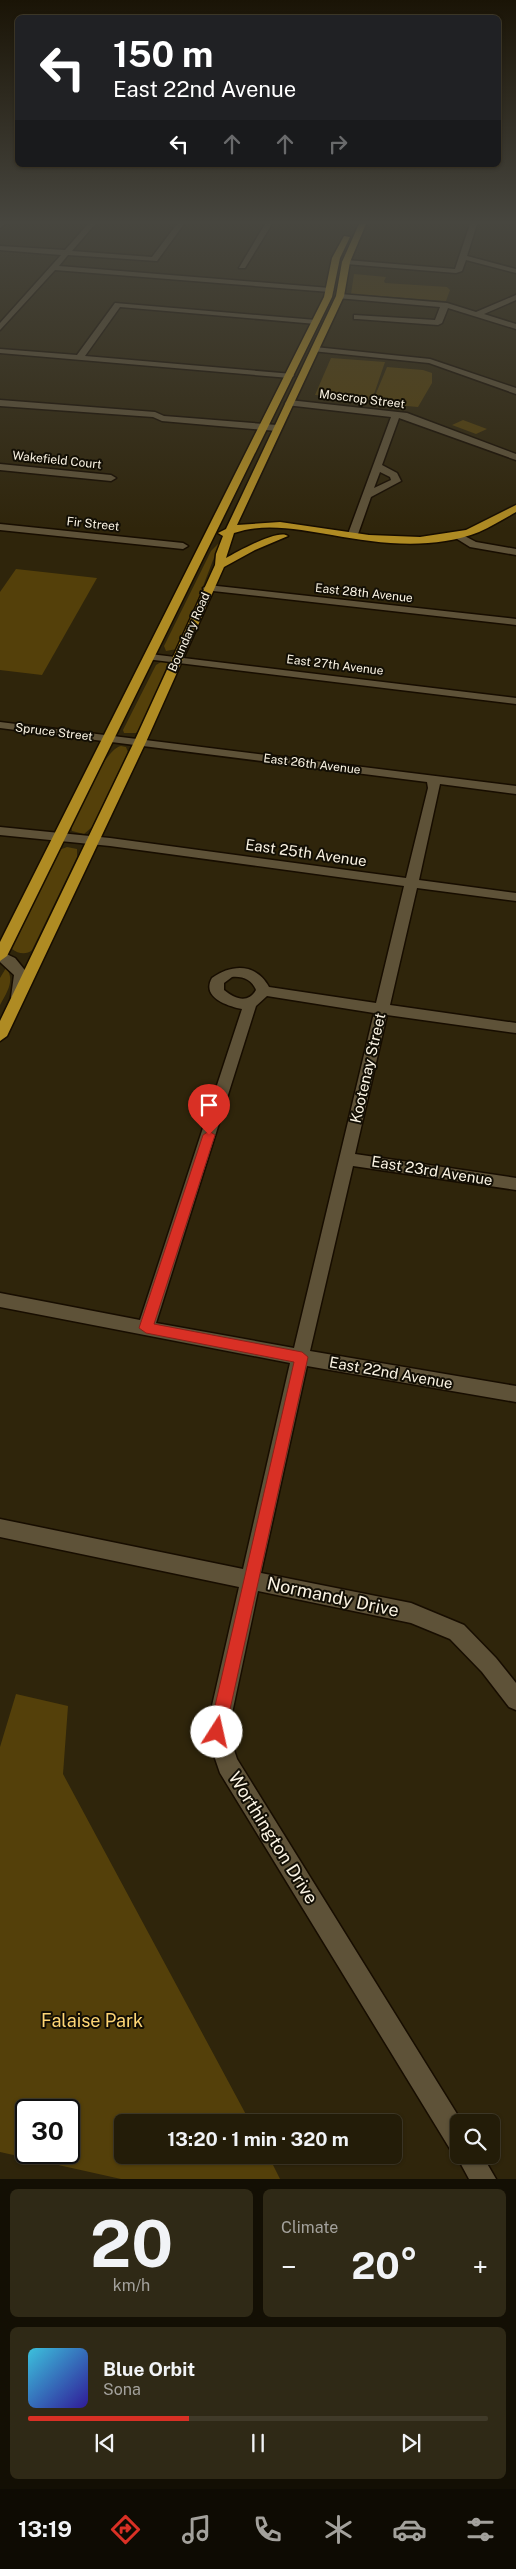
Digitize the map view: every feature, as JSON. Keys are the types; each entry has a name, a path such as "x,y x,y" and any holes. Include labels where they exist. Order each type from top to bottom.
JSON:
{"main road":[{"name":"Boundary Road","path":"0,956 314,326"},
{"name":"Boundary Road","path":"0,1036 140,742 220,565 220,554 230,530 326,326"},
{"path":"236,518 336,533 419,540 472,531 516,508"},
{"path":"216,522 230,530 283,536 336,533"},
{"path":"209,538 230,530 286,526"},
{"path":"220,565 251,548 283,536"}],"street":[{"path":"79,358 103,326"},
{"path":"315,349 430,361 516,391"},
{"path":"0,351 290,376"},
{"path":"0,403 23,405 28,408 152,420 162,418 277,428"},
{"name":"Moscrop Street","path":"289,403 396,414 417,419 516,456"},
{"path":"354,534 396,414"},
{"name":"Wakefield Court","path":"0,467 111,478"},
{"path":"368,495 396,481 394,475 378,467"},
{"name":"Fir Street","path":"0,527 183,546"},
{"path":"457,535 473,545 516,552"},
{"name":"East 28th Avenue","path":"208,588 516,622"},
{"name":"East 27th Avenue","path":"150,657 516,701"},
{"name":"Spruce Street","path":"0,725 109,738"},
{"name":"East 26th Avenue","path":"109,738 516,790"},
{"name":"Kootenay Street","path":"302,1357 381,1010 425,828 434,788 433,780"},
{"name":"East 25th Avenue","path":"0,831 92,840 516,897"},
{"path":"0,956 10,961 21,974 18,997"},
{"path":"229,972 246,973 261,985 262,990 261,996 250,1003 242,1005 227,1002 217,992 217,981 229,972"},
{"path":"262,990 381,1010 516,1028"},
{"path":"146,1328 246,1022 250,1003"},
{"name":"East 23rd Avenue","path":"347,1158 516,1184"},
{"name":"East 22nd Avenue","path":"0,1300 302,1357 516,1394"},
{"name":"Worthington Drive","path":"302,1357 217,1732 228,1764 450,2125"},
{"name":"Normandy Drive","path":"0,1528 411,1613 457,1632 489,1665 516,1700"},
{"path":"474,2164 483,2179"}],"green space":[{"path":"331,358 385,362 372,400 315,395"},
{"path":"387,367 423,370 432,373 432,383 418,407 372,403"},
{"path":"463,420 487,429 476,434 452,425"},
{"path":"220,542 185,633 177,649 166,651 164,646 211,551"},
{"path":"16,569 97,578 42,675 0,670 0,592"},
{"path":"166,662 170,666 140,729 136,733 124,733 123,730 156,665"},
{"path":"121,746 126,747 128,752 92,827 84,834 72,831 71,826 100,768 115,749"},
{"path":"67,847 77,849 77,857 32,950 25,953 17,952 12,949 13,945 59,850"},
{"path":"6,968 9,973 10,982 0,1005 0,978"},
{"name":"Falaise Park","path":"16,1694 68,1706 63,1774 246,2114 114,2114 114,2164 272,2164 280,2179 121,2179 54,2164 80,2164 80,2099 15,2099 15,2155 0,2152 0,1747"}],"route":[{"path":"209,1135 146,1328 302,1357 274,1470 220,1711 217,1732"}]}
